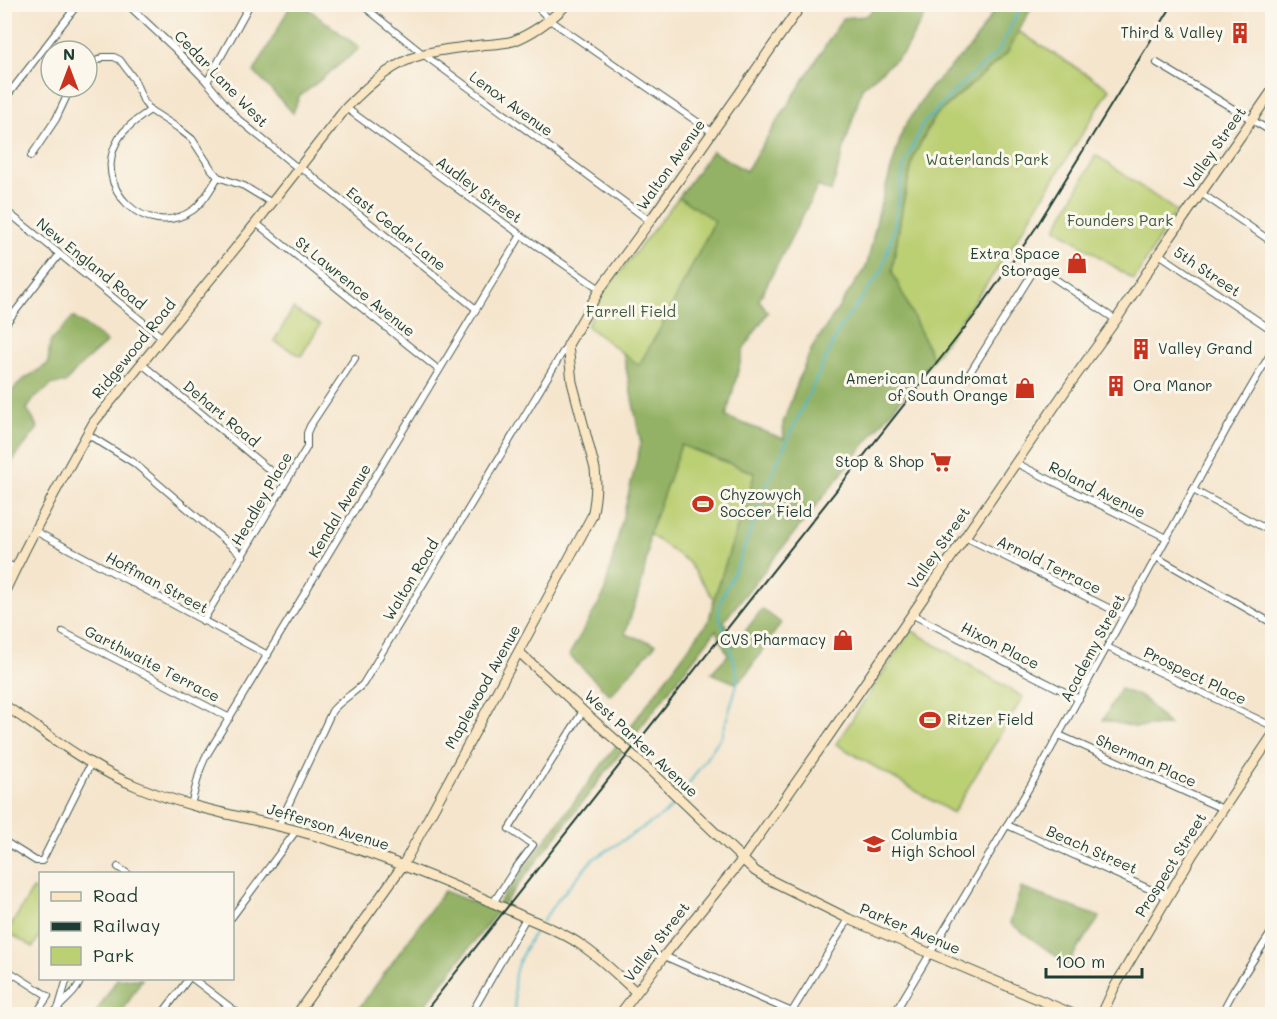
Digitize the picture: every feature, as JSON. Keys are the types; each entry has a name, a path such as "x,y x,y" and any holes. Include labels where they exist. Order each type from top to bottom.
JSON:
{"street":[{"path":"4,100 78,4"},
{"name":"Cedar Lane West","path":"127,4 207,82 238,119 300,168"},
{"path":"207,82 250,4"},
{"name":"Lenox Avenue","path":"361,4 423,54 650,221"},
{"path":"534,4 550,20 712,132"},
{"name":"Ridgewood Road","path":"4,593 94,422 346,108 378,78 402,63 423,54 453,48 509,42 550,20 567,4"},
{"name":"Walton Avenue","path":"568,345 600,289 802,4"},
{"path":"99,60 103,57 114,57 120,60 134,79 150,110 192,140 218,177 244,186 272,203"},
{"path":"1156,63 1272,132"},
{"name":"Valley Street","path":"620,1014 742,860 1272,91"},
{"path":"31,156 56,119 65,99"},
{"name":"Audley Street","path":"346,108 521,235 600,289"},
{"path":"150,110 122,134 112,154 113,181 120,196 127,204 152,218 179,217 200,205 218,177"},
{"name":"East Cedar Lane","path":"300,168 476,309"},
{"path":"1201,193 1272,242"},
{"name":"New England Road","path":"4,209 163,338"},
{"name":"St Lawrence Avenue","path":"256,223 439,370"},
{"name":"Kendal Avenue","path":"191,805 205,758 521,235"},
{"name":"5th Street","path":"1159,254 1272,330"},
{"path":"5,324 59,255"},
{"path":"966,379 1036,270 1045,272 1116,320"},
{"name":"Maplewood Avenue","path":"297,1014 403,865 592,516 597,484 595,469 572,382 568,345"},
{"name":"Walton Road","path":"278,827 332,711 363,684 568,345"},
{"name":"Academy Street","path":"894,1014 1059,735 1226,430 1272,351"},
{"name":"Headley Place","path":"203,621 308,447 310,426 355,358"},
{"name":"Dehart Road","path":"142,363 285,483"},
{"path":"87,434 134,463 243,556"},
{"name":"Roland Avenue","path":"1016,463 1167,538"},
{"path":"1193,490 1272,532"},
{"name":"Hoffman Street","path":"35,531 268,655"},
{"name":"Arnold Terrace","path":"965,537 1124,615"},
{"path":"1156,557 1272,623"},
{"path":"4,561 15,569"},
{"name":"Hixon Place","path":"911,614 1079,699"},
{"name":"Garthwaite Terrace","path":"63,632 230,718"},
{"name":"Prospect Place","path":"1107,647 1272,726"},
{"name":"West Parker Avenue","path":"519,652 618,741 742,860"},
{"name":"Jefferson Avenue","path":"4,705 91,763 139,788 191,805 320,837 403,865 546,927 581,945 636,992"},
{"path":"492,903 533,845 508,829 583,711"},
{"name":"Sherman Place","path":"1059,735 1223,809"},
{"name":"Prospect Street","path":"1102,1014 1114,988 1193,854 1269,747 1272,736"},
{"path":"4,841 36,861 42,861 91,763"},
{"name":"Beach Street","path":"1006,825 1167,897"},
{"path":"234,914 296,831"},
{"name":"Parker Avenue","path":"742,860 768,879 849,919 1073,1014"},
{"path":"118,867 126,872"},
{"path":"471,1014 526,918"},
{"path":"664,956 791,1013 849,919"},
{"path":"1221,1014 1272,931"},
{"path":"4,968 48,996 36,1014"},
{"path":"58,1007 68,980"},
{"path":"53,1014 78,987 80,980"},
{"path":"162,1014 188,980"},
{"path":"193,980 239,1014"}],"green space":[{"path":"291,5 303,5 360,48 299,97 293,113 254,72"},
{"path":"878,5 931,5 903,53 862,88 831,192 818,186 759,300 768,312 744,348 726,417 784,439 783,423 812,348 867,265 879,210 903,129 929,89 972,45 998,5 1033,5 1007,53 934,117 914,156 903,203 892,271 933,359 724,621 734,646 762,609 781,623 745,676 735,683 711,673 728,655 716,630 418,1014 355,1014 444,891 493,910 709,620 755,473 681,445 649,534 642,582 625,634 656,644 610,695 569,655 604,594 641,443 623,353 639,365 715,221 679,197 712,151 746,171 843,18 866,16"},
{"name":"Waterlands Park","path":"1018,31 1110,89 1005,258 933,359 892,271 903,203 914,156 934,117 1007,53"},
{"name":"Founders Park","path":"1096,155 1176,211 1134,280 1056,228"},
{"name":"Farrell Field","path":"679,197 715,220 639,366 587,326 601,296"},
{"path":"293,309 320,325 301,356 274,341"},
{"path":"73,317 107,342 65,383 53,384 34,399 27,409 38,428 13,460 5,479 5,399 21,381 48,364 50,342"},
{"name":"Chyzowych Soccer Field","path":"681,445 755,473 714,599 688,562 649,534"},
{"name":"Ritzer Field","path":"911,630 1023,697 953,813 836,744"},
{"path":"1120,689 1142,697 1169,725 1134,727 1103,720"},
{"path":"1021,888 1100,917 1067,964 1010,923"},
{"path":"33,889 39,893 39,937 33,947 7,932"},
{"path":"116,980 141,980 121,1014 95,1014"}],"waterway":[{"path":"679,796 722,735 738,681 731,650 719,616 720,604 740,559 771,475 840,328 882,271 894,228 903,169 922,125 963,83 999,51 1022,4"},
{"path":"542,922 555,903 592,860 666,813 676,801"},
{"path":"516,1014 514,986 516,970 538,926"}],"railway":[{"path":"423,1014 978,311 1035,229 1173,4"}],"place":[{"name":"Third & Valley","path":"1240,33"},
{"name":"Extra Space Storage","path":"1077,263"},
{"name":"Valley Grand","path":"1141,349"},
{"name":"Ora Manor","path":"1116,386"},
{"name":"American Laundromat of South Orange","path":"1025,388"},
{"name":"Stop & Shop","path":"941,462"},
{"name":"Chyzowych Soccer Field","path":"703,504"},
{"name":"CVS Pharmacy","path":"843,640"},
{"name":"Ritzer Field","path":"930,720"},
{"name":"Columbia High School","path":"874,844"}]}
